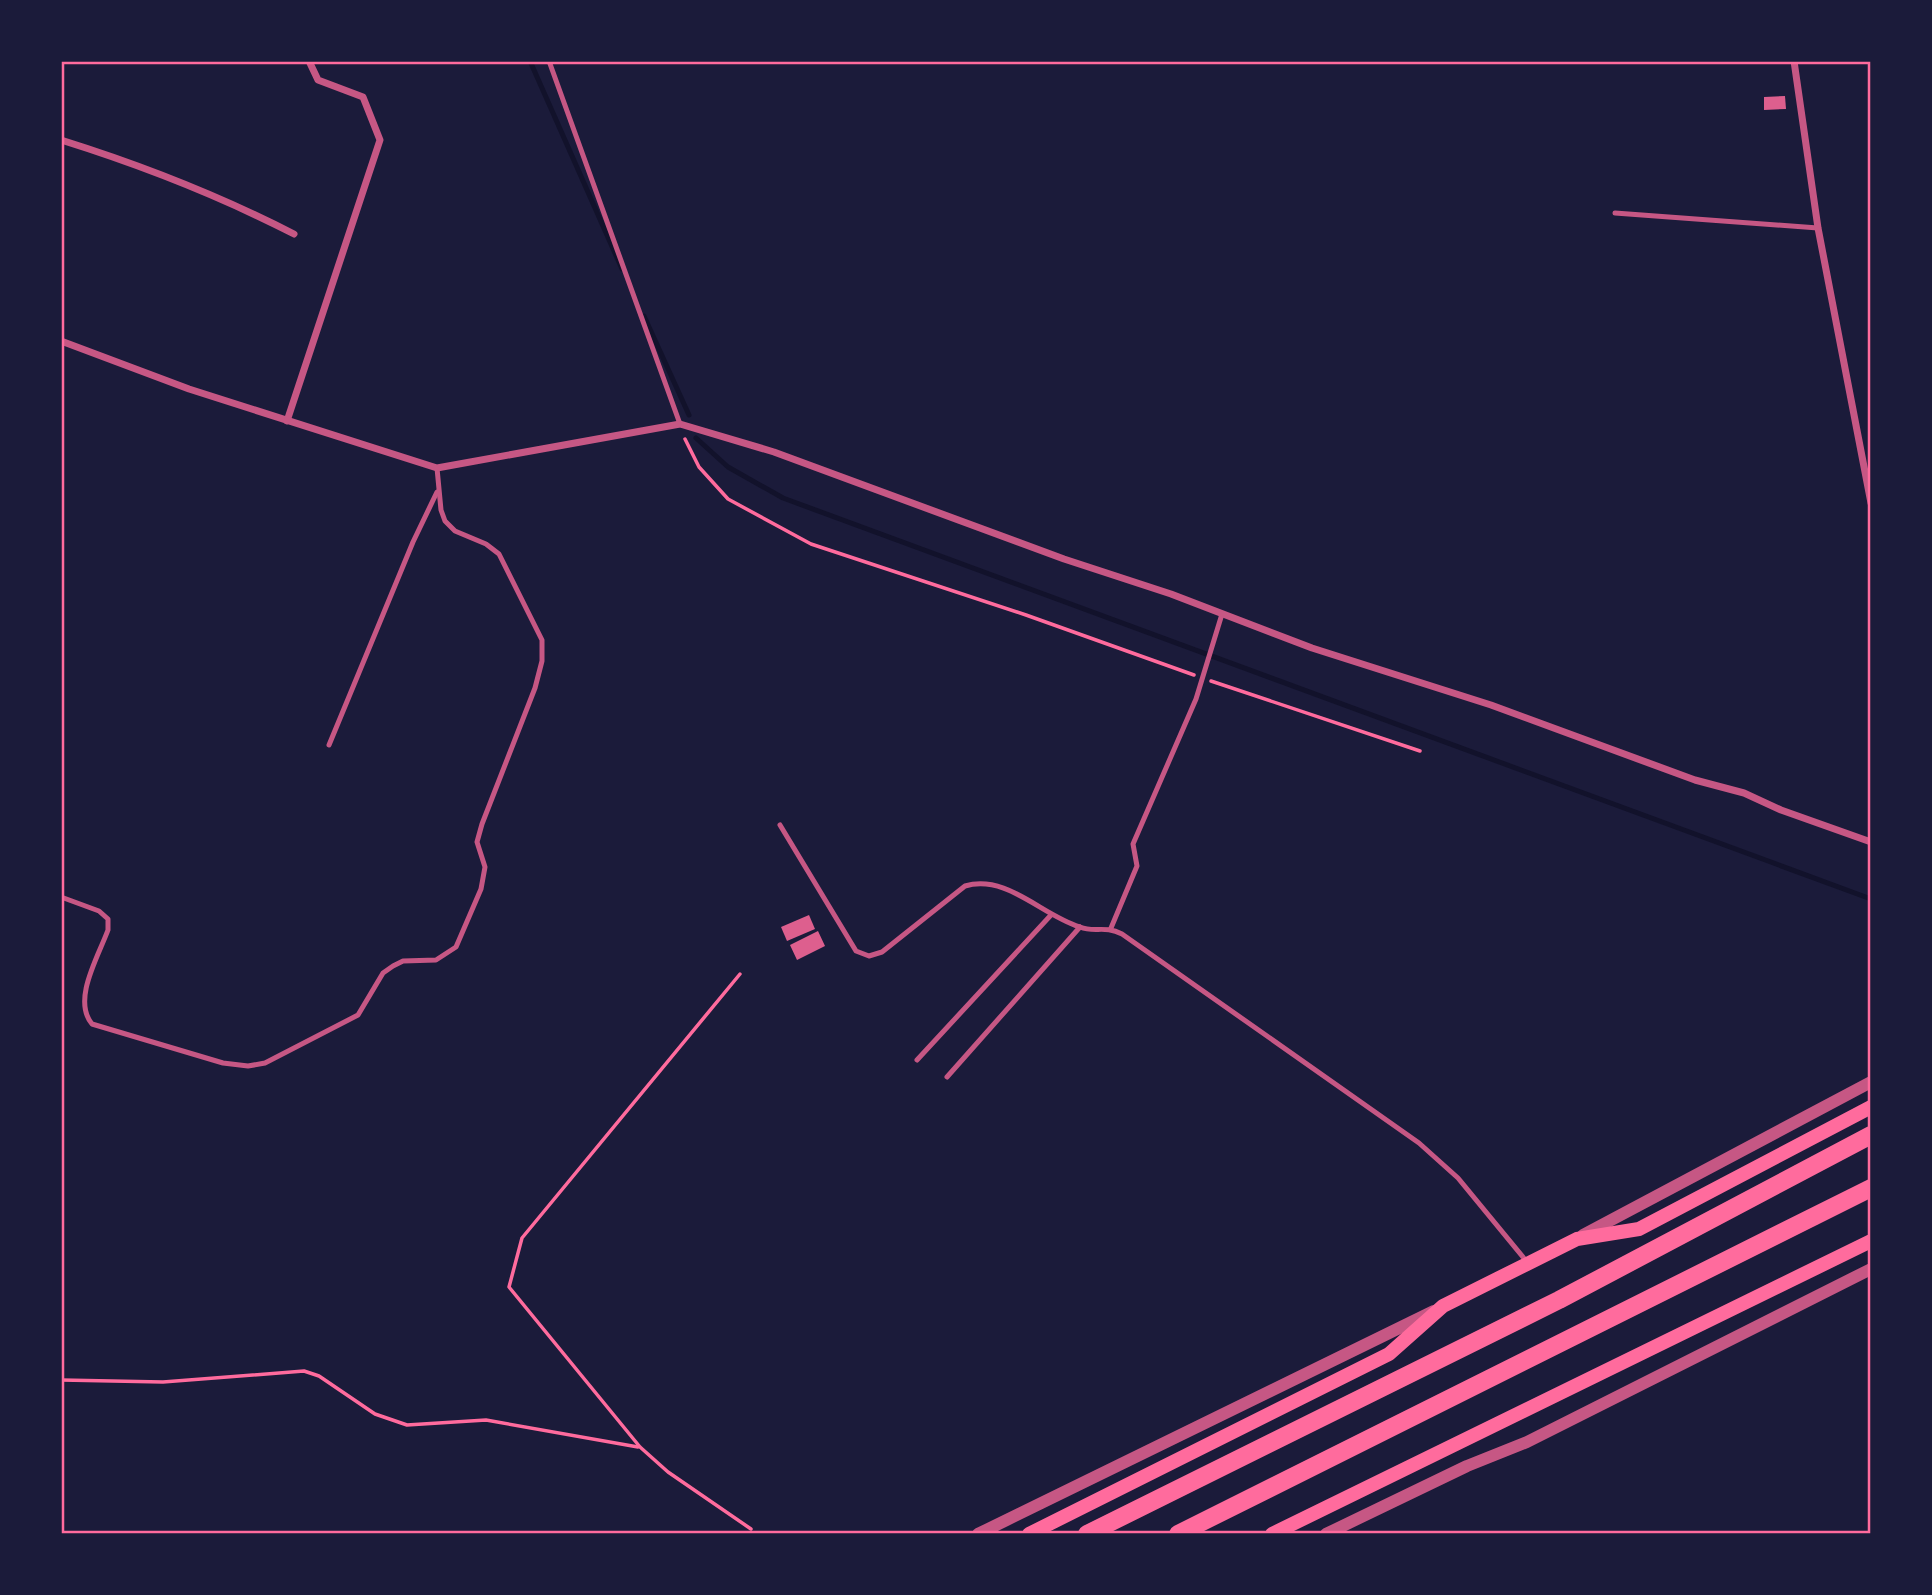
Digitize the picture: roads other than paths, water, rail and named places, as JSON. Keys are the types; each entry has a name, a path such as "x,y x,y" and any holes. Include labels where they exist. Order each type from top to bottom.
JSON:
{"highway":[{"path":"1087,1534 1559,1300 1871,1135"},
{"path":"1178,1534 1871,1188"}],"main road":[{"path":"1029,1534 1390,1354 1443,1306 1577,1239 1639,1228 1871,1107"},
{"path":"1272,1534 1871,1241"}],"street":[{"path":"287,421 380,140 363,97 318,80 309,61"},
{"path":"1794,61 1818,228 1871,503"},
{"path":"61,140 118,158 259,216 295,234"},
{"path":"61,341 189,389 437,468 680,424 774,452 1312,648 1491,705 1695,780 1744,793 1780,810 1871,842"},
{"path":"1577,1239 1871,1082"},
{"path":"1326,1534 1467,1466 1527,1442 1871,1269"},
{"path":"978,1534 1443,1306"}],"lane":[{"path":"549,61 680,424"},
{"path":"1615,213 1818,228"},
{"path":"61,897 99,912 108,919 108,930 84,998 83,1011 92,1024 223,1063 248,1066 265,1063 358,1015 383,973 393,966 402,961 436,960 451,952 481,889 485,867 477,842 535,688 542,661 542,640 503,560 494,549 455,531 445,521 437,468"},
{"path":"329,745 413,542 439,489"},
{"path":"1111,928 1137,866 1133,845 1196,699 1222,614"},
{"path":"780,825 856,951 869,956 882,952 965,886 981,881 996,883 1051,915 1080,928 1111,928 1419,1143 1458,1178 1529,1264"},
{"path":"917,1060 1051,915"},
{"path":"947,1077 1080,928"}],"waterway":[{"path":"530,61 622,269"},
{"path":"644,316 689,415"},
{"path":"696,438 728,467 783,498 1871,899"}]}
